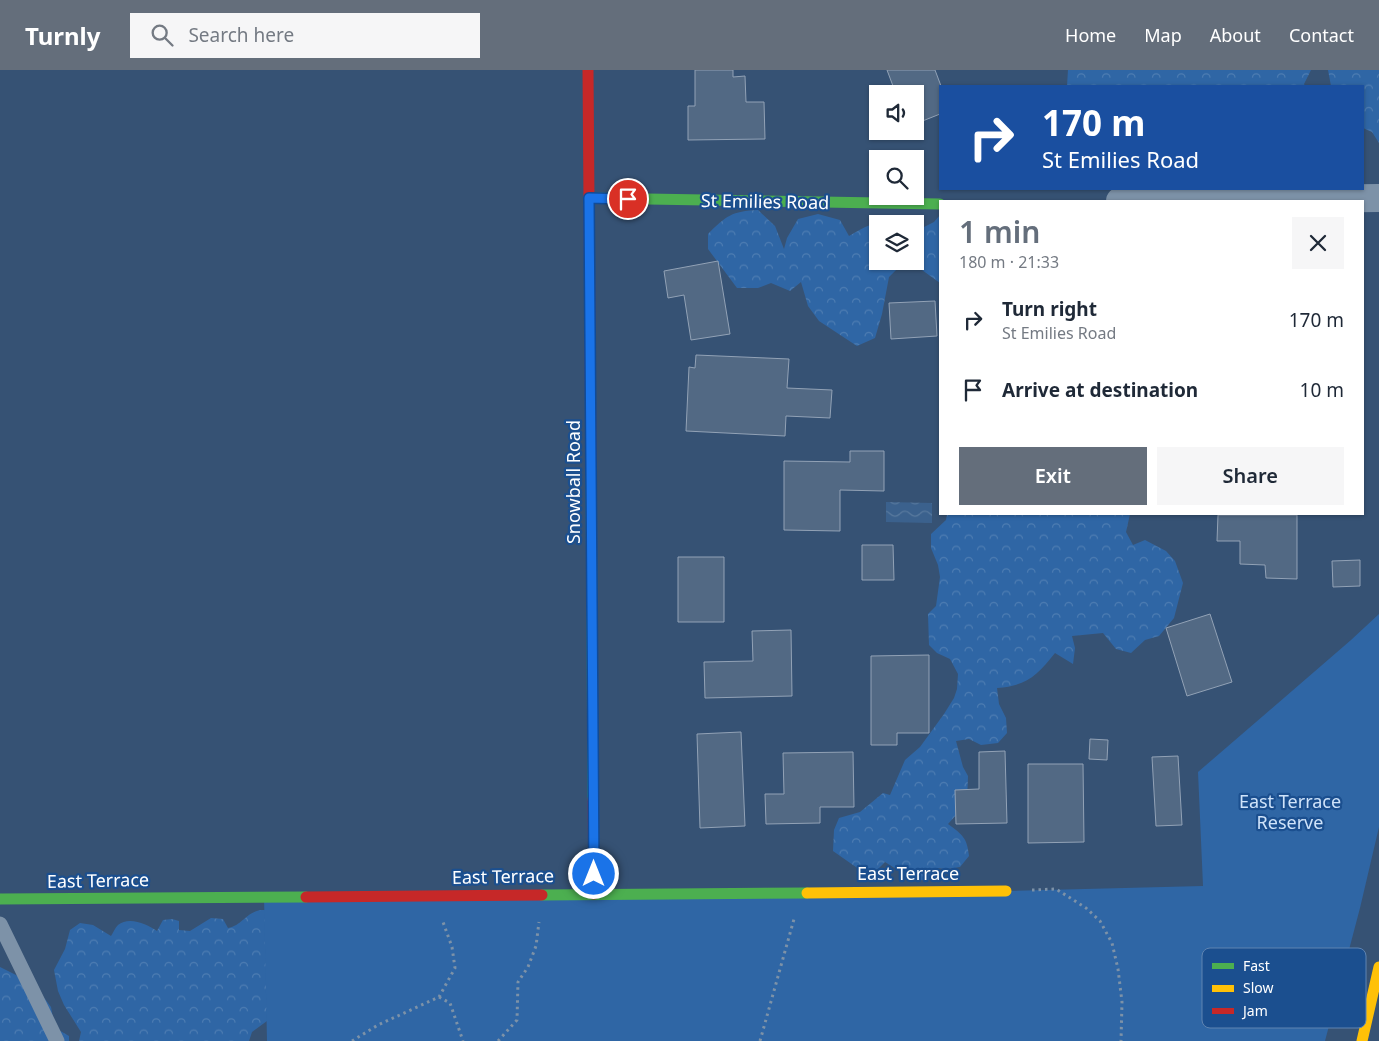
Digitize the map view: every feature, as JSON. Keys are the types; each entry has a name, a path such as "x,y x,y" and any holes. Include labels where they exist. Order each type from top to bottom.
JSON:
{"street":[{"name":"Snowball Road","path":"588,70 594,894"},
{"name":"St Emilies Road","path":"589,198 939,204"},
{"path":"1206,200 1379,198"},
{"name":"East Terrace","path":"0,899 1006,891"},
{"path":"1366,1024 1379,967"},
{"path":"1362,1041 1365,1028"}],"lane":[{"path":"0,924 57,1041"}],"path":[{"path":"1006,891 1056,889 1086,908 1100,921 1112,943 1118,969 1122,1002 1121,1041"},
{"path":"760,1041 802,892"},
{"path":"498,1041 516,1020 518,982 528,967 536,946 541,894"},
{"path":"352,1041 378,1025 439,997 455,968 452,947 444,924 443,895"},
{"path":"439,997 450,1003 463,1041"}],"green space":[{"path":"1068,70 1311,70 1304,85 1067,85"},
{"path":"1328,70 1379,70 1379,143 1372,132 1364,128 1364,85 1331,85"},
{"path":"758,210 775,226 784,249 787,238 798,219 818,214 840,220 849,236 869,226 869,270 896,270 889,277 875,338 857,346 819,321 808,306 801,282 790,291 771,283 758,288 737,288 708,249 708,234 725,219 736,213"},
{"path":"939,216 939,282 922,270 924,270 924,227 934,222"},
{"path":"947,515 1130,515 1126,532 1133,545 1145,540 1166,551 1175,561 1183,583 1174,618 1159,636 1145,640 1131,653 1116,649 1103,633 1072,636 1075,648 1073,664 1055,653 1030,678 1016,685 997,688 999,704 1006,718 1007,733 998,743 981,745 969,739 956,741 963,767 968,776 967,803 948,824 961,834 967,845 969,856 960,867 936,868 928,881 912,879 885,862 878,869 863,872 833,851 834,830 839,818 860,812 883,793 890,795 905,760 920,747 944,714 957,689 958,674 950,659 937,653 929,645 928,614 936,606 940,577 938,565 931,548 931,534 946,520"},
{"name":"East Terrace Reserve","path":"1379,614 1379,827 1349,948 1202,948 1202,1028 1328,1028 1325,1041 267,1041 264,897 1006,891 1203,886 1198,772"},
{"path":"260,910 275,910 267,1021 252,1032 249,1041 79,1041 81,1032 64,1005 58,991 54,970 65,949 70,930 80,923 93,925 111,936 122,922 138,922 157,931 163,920 172,919 179,921 179,930 190,931 211,918 223,919 228,928 233,927 250,914"},
{"path":"0,967 16,975 45,999 51,1007 57,1029 69,1036 69,1041 0,1041"}],"water":[{"path":"886,502 932,503 932,523 886,522"}],"building":[{"path":"695,70 733,70 733,77 745,76 746,102 764,102 765,139 688,140 688,106 695,106"},
{"path":"887,70 935,70 941,85 939,85 939,114 924,120 924,85 893,85"},
{"path":"718,261 730,334 691,340 684,295 668,298 664,271"},
{"path":"935,301 937,336 891,339 889,303"},
{"path":"696,355 789,359 787,388 832,390 830,418 786,416 785,436 686,431 689,367 695,368"},
{"path":"850,451 884,451 884,491 840,490 840,531 784,530 784,461 850,462"},
{"path":"1218,515 1297,515 1297,579 1266,578 1265,565 1240,564 1240,541 1217,541"},
{"path":"862,545 893,545 894,580 862,580"},
{"path":"678,557 724,557 724,622 678,622"},
{"path":"1360,560 1360,586 1333,587 1332,561"},
{"path":"1210,614 1232,682 1187,696 1166,628"},
{"path":"791,630 792,696 705,698 704,662 753,661 752,631"},
{"path":"929,655 929,733 897,733 897,745 871,745 871,656"},
{"path":"741,732 745,826 700,828 697,734"},
{"path":"1090,739 1108,740 1107,760 1089,759"},
{"path":"1005,751 1007,823 956,824 955,790 979,789 979,752"},
{"path":"853,752 854,807 820,807 820,823 766,824 765,794 784,794 783,753"},
{"path":"1178,756 1182,825 1156,826 1152,757"},
{"path":"1028,764 1083,764 1084,842 1028,843"}],"traffic: fast":[{"path":"589,198 939,204"},
{"path":"591,466 593,799"},
{"path":"542,895 807,893"},
{"path":"0,899 306,897"}],"traffic: slow":[{"path":"807,893 1006,891"},
{"path":"1366,1024 1379,967"},
{"path":"1362,1041 1365,1028"}],"traffic: jam":[{"path":"588,70 591,466"},
{"path":"593,799 594,894"},
{"path":"306,897 542,895"}],"route":[{"path":"594,874 589,198 628,199"}]}
